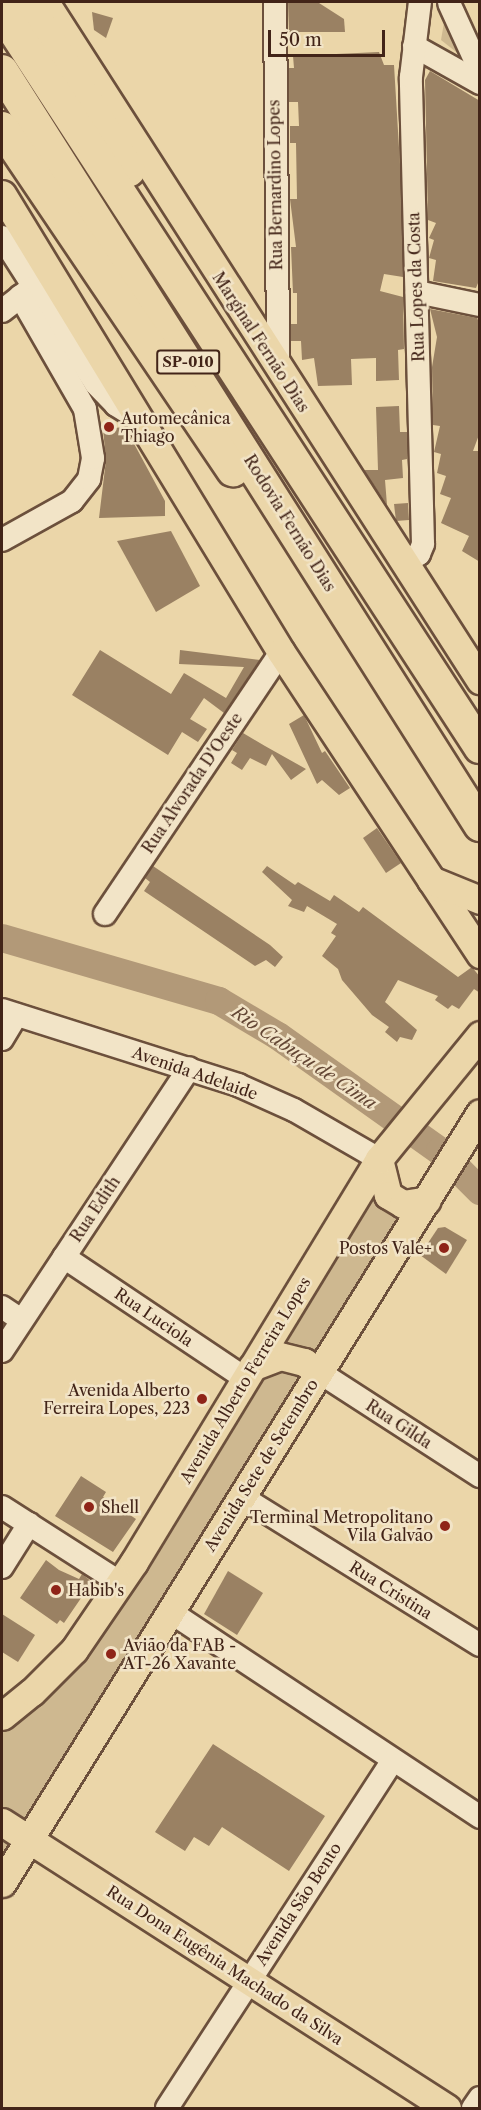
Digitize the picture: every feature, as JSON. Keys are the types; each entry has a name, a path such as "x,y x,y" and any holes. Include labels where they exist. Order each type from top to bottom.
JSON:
{"highway":[{"path":"25,2 119,154 211,316 235,370"},
{"name":"SP-010","path":"2,12 480,747"},
{"name":"Rodovia Fernão Dias","path":"2,71 480,825"},
{"path":"2,128 312,591 332,615 367,648"}],"main road":[{"name":"Marginal Fernão Dias","path":"45,2 278,368 475,670"},
{"path":"2,194 280,652 480,954"},
{"path":"429,880 468,899 480,900"},
{"name":"Avenida Alberto Ferreira Lopes","path":"2,1716 55,1672 121,1583 383,1154 480,1035"},
{"name":"Avenida Sete de Setembro","path":"2,1883 480,1113"},
{"path":"383,1154 388,1195 403,1204 431,1194"},
{"path":"248,1372 280,1356 304,1362 319,1372"},
{"name":"Rua Dona Eugênia Machado da Silva","path":"2,1822 447,2109"}],"street":[{"name":"Rua Bernardino Lopes","path":"275,2 278,368"},
{"path":"420,3 451,2 480,70"},
{"name":"Rua Lopes da Costa","path":"404,562 419,554 423,544 414,46 420,3"},
{"path":"414,46 480,82"},
{"path":"2,237 26,292 85,409 92,464 84,488 72,501 2,540"},
{"path":"26,292 96,384 116,405 138,419"},
{"path":"2,311 26,292"},
{"path":"417,292 480,305"},
{"name":"Rua Alvorada D'Oeste","path":"105,914 280,652"},
{"path":"2,1039 8,1013"},
{"name":"Avenida Adelaide","path":"8,1013 189,1068 294,1110 383,1154"},
{"name":"Rua Edith","path":"2,1351 189,1068"},
{"name":"Rua Luciola","path":"64,1257 248,1372"},
{"path":"2,1307 21,1320"},
{"name":"Rua Gilda","path":"319,1372 480,1476"},
{"name":"Rua Cristina","path":"242,1497 480,1645"},
{"path":"2,1506 121,1583"},
{"path":"2,1567 29,1524"},
{"path":"169,1611 392,1762 480,1817"},
{"name":"Avenida São Bento","path":"167,2109 248,1980 392,1762"},
{"path":"473,2109 480,2098"}],"shaded area":[{"path":"445,17 461,55 441,40"},
{"path":"373,1183 412,1212 2,1866 2,1717 70,1666"}],"building":[{"path":"288,2 319,3 344,19 345,32 289,32"},
{"path":"92,12 113,18 106,38 94,30"},
{"path":"379,52 384,65 394,65 403,277 384,274 380,291 403,297 404,349 398,350 399,380 376,381 376,358 351,359 352,385 318,386 314,358 302,360 301,341 291,341 291,324 297,324 297,293 293,293 291,247 296,247 290,199 297,199 296,143 290,143 290,126 299,126 298,102 289,102 289,68 294,68 293,56"},
{"path":"430,71 480,101 480,278 476,288 433,281 436,260 429,258 434,240 429,238 436,223 428,220 425,80"},
{"path":"430,309 477,318 480,324 480,432 473,451 480,451 480,562 462,551 469,536 441,523 451,498 440,494 446,476 437,473 441,454 434,452 440,426 433,425 432,367 437,337"},
{"path":"399,406 400,432 407,432 407,459 402,460 403,478 385,480 387,505 364,470 378,470 376,407"},
{"path":"125,427 165,501 165,516 99,518 106,460 103,429"},
{"path":"408,503 409,520 396,521 394,504"},
{"path":"171,531 200,586 156,612 117,541"},
{"path":"100,650 171,694 184,673 226,698 244,667 179,664 180,650 260,660 224,713 204,698 190,719 207,729 198,742 182,732 168,755 72,695"},
{"path":"304,715 322,753 325,751 350,788 339,795 322,780 317,784 289,724"},
{"path":"243,733 306,769 291,780 272,754 266,766 250,758 242,770 231,763 237,753 232,750"},
{"path":"377,828 401,863 386,873 363,838"},
{"path":"153,866 270,945 283,957 275,967 266,960 255,966 144,891 150,882 145,878"},
{"path":"267,866 295,885 298,882 330,901 334,895 359,912 363,907 458,977 472,967 480,977 480,993 474,989 459,1009 452,1005 448,1009 435,1000 438,996 398,980 385,1002 417,1030 412,1040 400,1037 397,1042 385,1032 389,1027 372,1015 342,980 338,969 322,956 336,936 331,933 337,924 307,906 304,912 288,906 292,900 262,872"},
{"name":"Postos Vale+","path":"445,1227 467,1240 446,1274 420,1255 438,1228"},
{"name":"Shell","path":"81,1476 106,1492 103,1497 136,1519 113,1552 55,1516"},
{"name":"Habib's","path":"46,1560 59,1570 79,1579 82,1574 92,1582 64,1623 60,1620 57,1624 20,1598"},
{"path":"228,1571 263,1593 237,1635 204,1614"},
{"path":"2,1614 35,1635 18,1662 2,1652"},
{"path":"213,1744 325,1816 289,1871 222,1827 209,1846 194,1837 185,1851 155,1832"}],"waterway":[{"name":"Rio Cabuçu de Cima","path":"2,938 219,1001 278,1036 440,1151 480,1191"}],"place":[{"name":"Automecânica Thiago","path":"109,427"},
{"name":"Postos Vale+","path":"444,1248"},
{"name":"Avenida Alberto Ferreira Lopes, 223","path":"202,1399"},
{"name":"Shell","path":"89,1507"},
{"name":"Terminal Metropolitano Vila Galvão","path":"445,1526"},
{"name":"Habib's","path":"56,1590"},
{"name":"Avião da FAB - AT-26 Xavante","path":"111,1654"}]}
